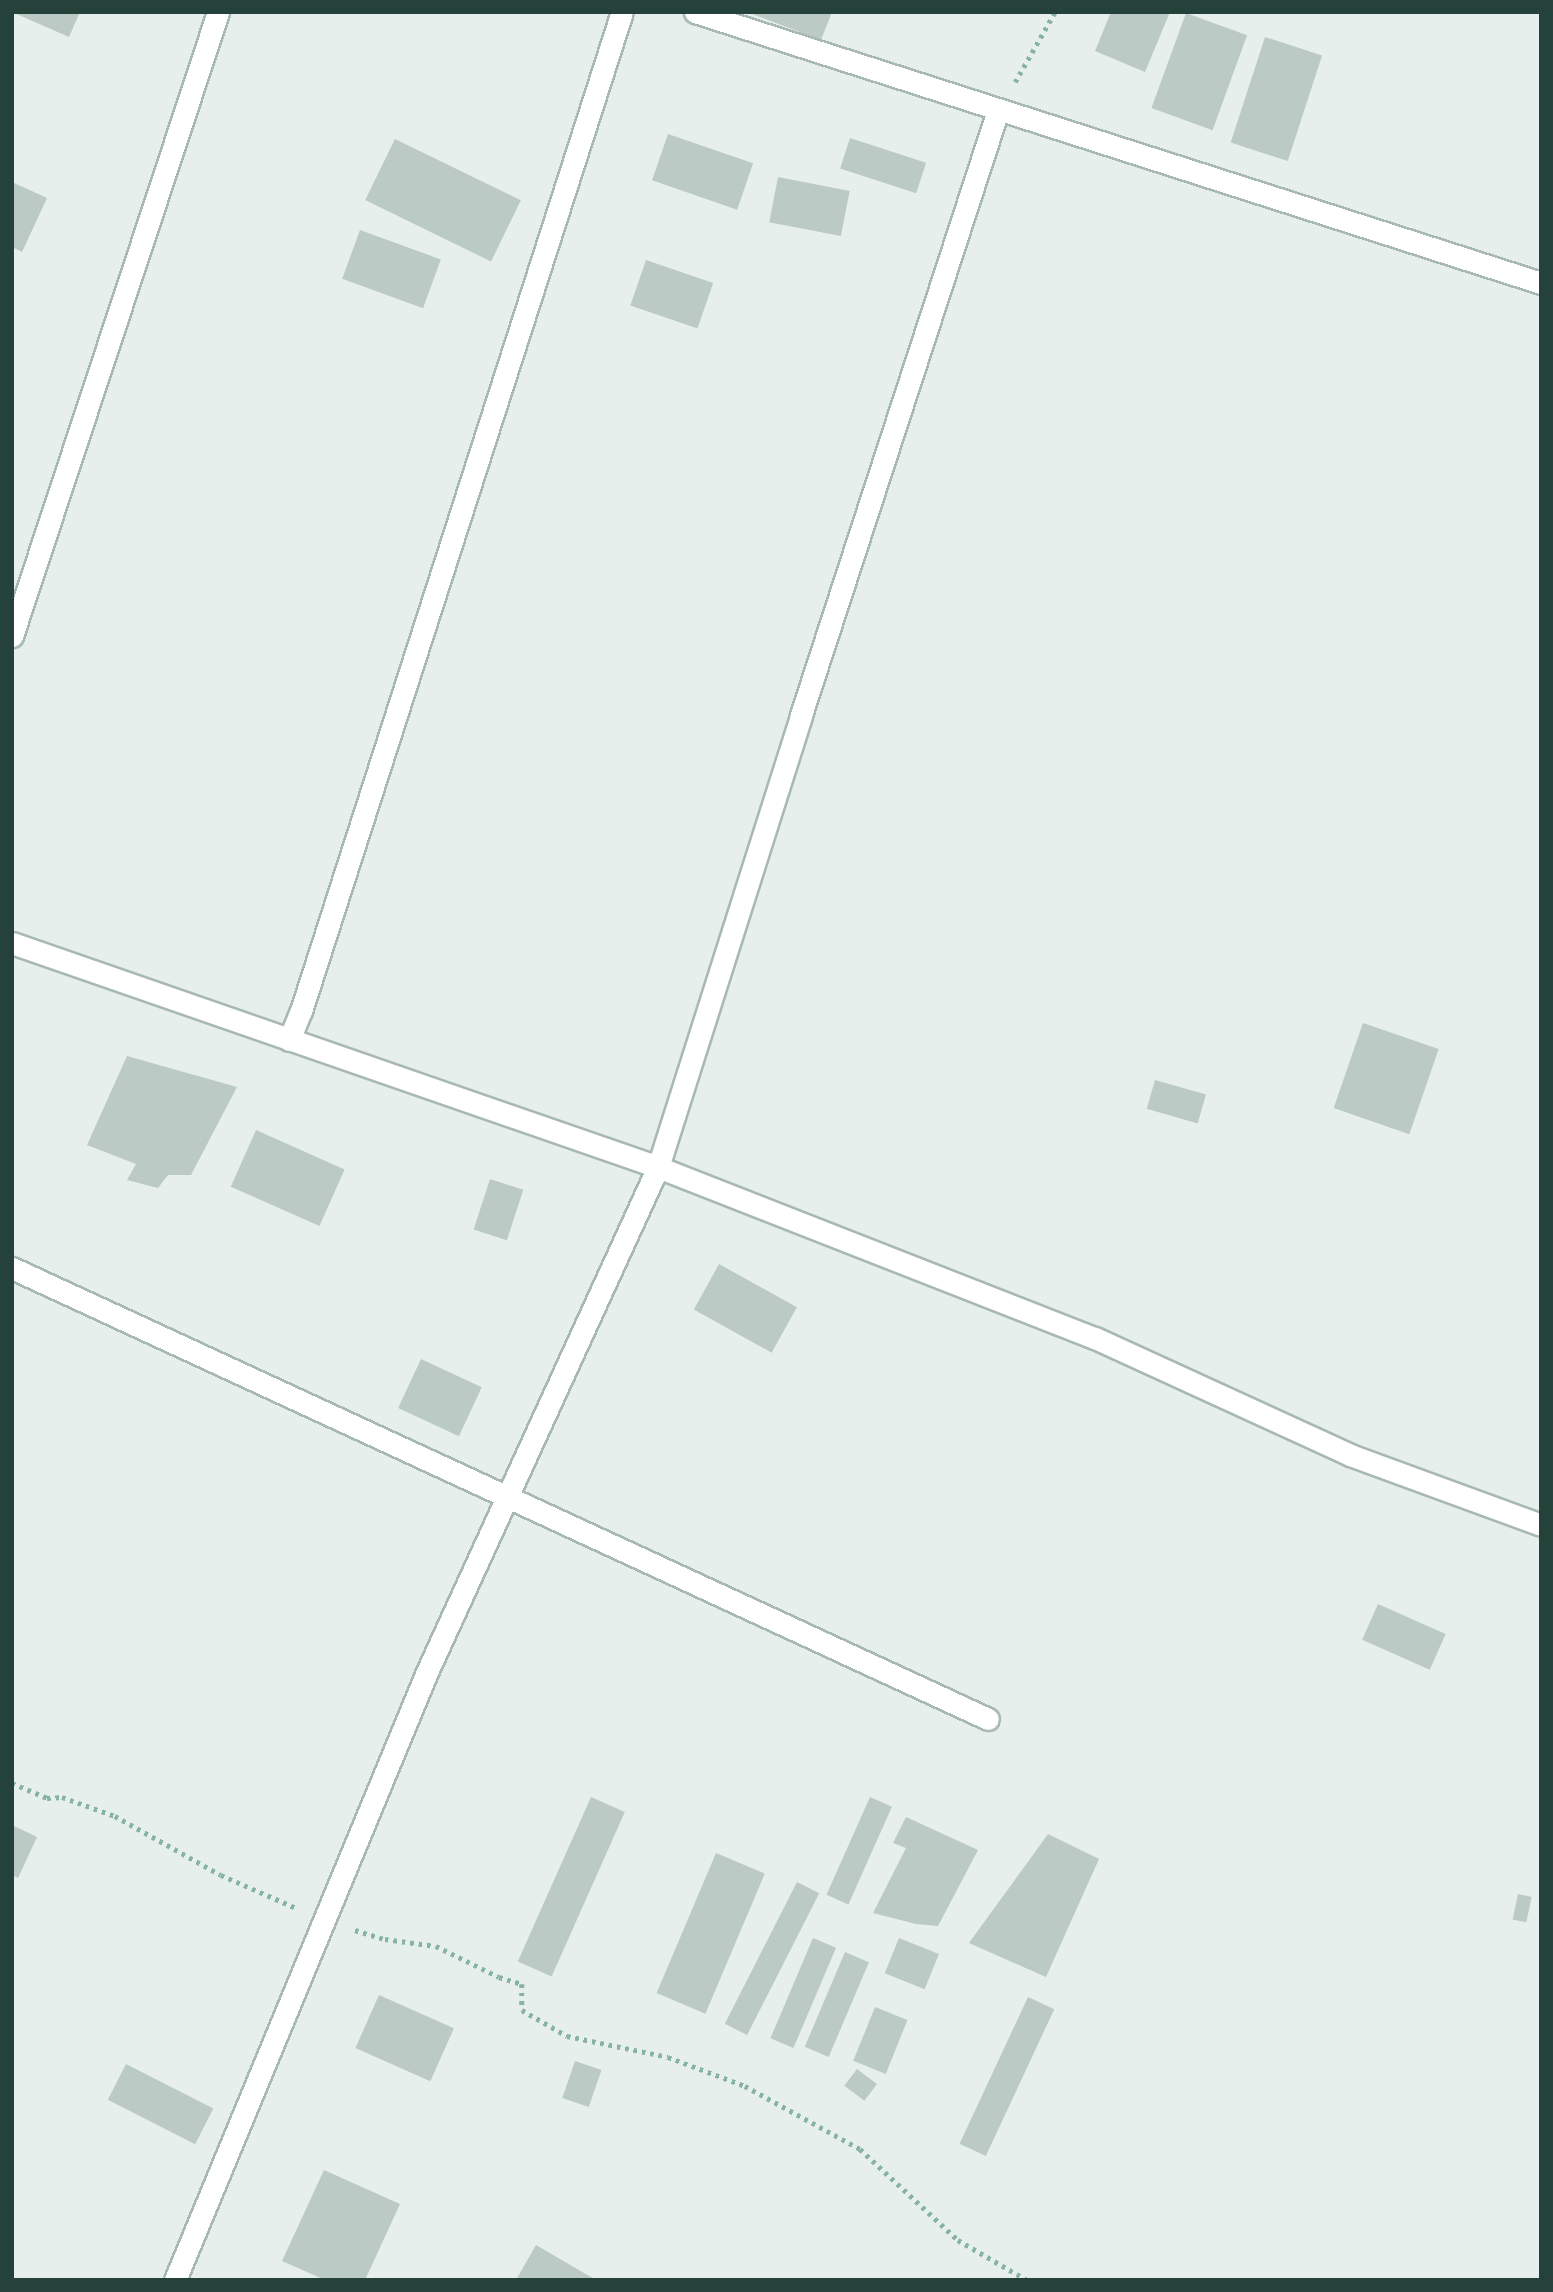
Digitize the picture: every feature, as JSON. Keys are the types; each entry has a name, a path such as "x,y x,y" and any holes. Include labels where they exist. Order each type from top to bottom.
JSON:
{"street":[{"path":"12,636 218,12"},
{"path":"289,1040 301,1011 622,12"},
{"path":"695,12 1541,284"},
{"path":"175,2280 427,1672 658,1167 998,110"},
{"path":"12,943 658,1167 1095,1338 1350,1455 1541,1525"},
{"path":"12,1268 509,1495 988,1719"}],"path":[{"path":"998,110 1055,12"},
{"path":"12,1783 47,1798 62,1797 115,1816 221,1875 324,1920 385,1939 436,1946 499,1977 522,1984 522,2010 567,2036 668,2057 745,2086 860,2149 958,2240 1027,2280"}],"building":[{"path":"12,12 80,12 69,37"},
{"path":"747,12 832,12 821,40"},
{"path":"1111,12 1170,12 1145,72 1095,51"},
{"path":"1186,13 1247,35 1213,130 1151,108"},
{"path":"1265,37 1322,56 1288,161 1231,143"},
{"path":"668,134 753,163 737,210 652,180"},
{"path":"850,138 926,163 916,193 840,168"},
{"path":"395,139 521,200 491,261 365,200"},
{"path":"778,177 850,191 841,236 769,222"},
{"path":"12,182 47,198 22,252 12,247"},
{"path":"360,230 441,259 423,308 342,279"},
{"path":"646,260 713,283 698,329 630,305"},
{"path":"1363,1023 1439,1049 1409,1134 1334,1108"},
{"path":"127,1056 237,1087 191,1175 168,1175 158,1188 127,1180 136,1164 87,1145"},
{"path":"1155,1080 1206,1095 1198,1123 1147,1109"},
{"path":"256,1130 345,1169 319,1226 231,1187"},
{"path":"490,1179 523,1190 507,1240 474,1229"},
{"path":"719,1264 797,1307 772,1353 694,1309"},
{"path":"421,1359 482,1387 459,1436 398,1408"},
{"path":"1378,1604 1446,1634 1430,1670 1362,1640"},
{"path":"591,1797 625,1812 552,1976 518,1961"},
{"path":"870,1797 892,1807 848,1905 826,1895"},
{"path":"906,1817 978,1850 938,1926 916,1924 873,1913 906,1848 893,1843"},
{"path":"12,1825 37,1837 18,1878 12,1875"},
{"path":"1048,1834 1099,1859 1046,1977 969,1943"},
{"path":"716,1853 765,1874 705,2014 657,1993"},
{"path":"797,1882 819,1893 747,2035 725,2024"},
{"path":"1518,1894 1532,1897 1526,1922 1513,1919"},
{"path":"813,1938 836,1948 793,2048 770,2038"},
{"path":"899,1938 939,1954 925,1989 885,1973"},
{"path":"845,1952 869,1962 829,2057 805,2047"},
{"path":"379,1995 454,2028 430,2081 355,2048"},
{"path":"1028,1997 1054,2009 986,2156 960,2144"},
{"path":"875,2007 907,2020 886,2074 853,2061"},
{"path":"575,2061 601,2070 589,2107 562,2098"},
{"path":"126,2064 213,2108 195,2144 108,2100"},
{"path":"857,2069 877,2084 864,2101 844,2086"},
{"path":"324,2170 400,2204 365,2280 325,2280 282,2261"},
{"path":"536,2245 596,2280 516,2280"}]}
